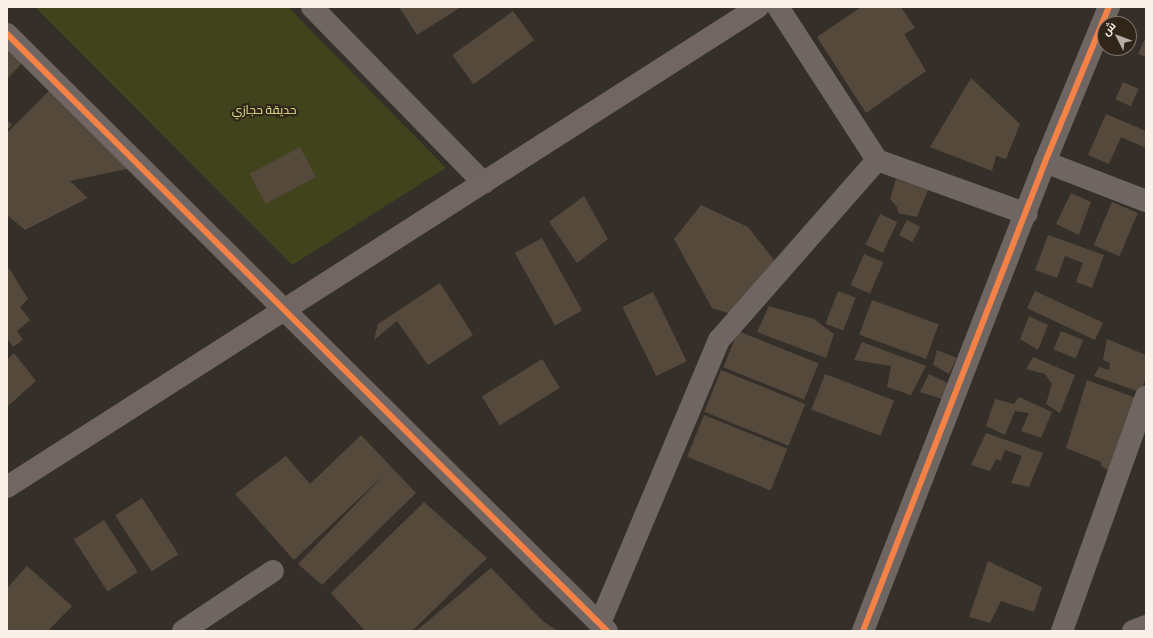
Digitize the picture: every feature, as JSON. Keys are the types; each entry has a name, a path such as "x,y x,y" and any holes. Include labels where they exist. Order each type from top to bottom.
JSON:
{"main road":[{"path":"7,487 287,310 758,7"},
{"path":"1133,631 1146,626"}],"street":[{"path":"312,7 484,184"},
{"path":"778,7 877,160 1027,214"},
{"path":"862,631 1027,214 1045,162 1109,7"},
{"path":"7,34 287,310 604,627 719,340 877,160"},
{"path":"1045,162 1146,201"},
{"path":"1062,631 1146,397"},
{"path":"182,631 273,571"}],"green space":[{"name":"حديقة حجازي","path":"35,7 288,7 446,168 292,265"}],"building":[{"path":"399,7 461,7 417,35"},
{"path":"861,7 901,7 915,28 904,34 926,71 866,113 817,37"},
{"path":"513,11 534,40 473,84 452,55"},
{"path":"1146,36 1146,57 1138,54"},
{"path":"7,42 25,60 7,79"},
{"path":"971,78 1020,124 1006,159 996,156 992,171 930,147"},
{"path":"1123,82 1139,89 1131,106 1115,99"},
{"path":"51,89 131,168 70,181 88,198 25,230 7,215 7,133"},
{"path":"1106,114 1146,131 1146,148 1121,137 1109,164 1088,155"},
{"path":"7,120 12,125 7,130"},
{"path":"300,147 316,177 266,204 250,174"},
{"path":"896,179 928,190 917,217 898,213 897,207 890,199"},
{"path":"1071,193 1091,202 1079,235 1056,224"},
{"path":"584,196 608,239 577,263 549,222"},
{"path":"1112,202 1138,213 1119,256 1094,245"},
{"path":"701,205 748,227 778,265 734,315 712,308 674,239"},
{"path":"880,214 897,222 883,253 866,245"},
{"path":"907,220 920,227 912,242 899,235"},
{"path":"1048,235 1104,255 1092,288 1076,282 1083,263 1065,256 1057,278 1035,270"},
{"path":"542,238 582,311 555,326 515,253"},
{"path":"864,254 883,262 870,294 851,285"},
{"path":"9,268 28,299 20,307 30,320 17,331 23,340 13,347 7,338 7,270"},
{"path":"440,283 473,335 428,365 397,321 374,340 378,324"},
{"path":"838,291 856,298 843,330 825,324"},
{"path":"1035,291 1103,323 1095,340 1027,308"},
{"path":"653,292 687,361 656,376 622,307"},
{"path":"872,300 939,324 926,359 859,335"},
{"path":"769,306 814,319 834,334 826,358 757,332"},
{"path":"1029,316 1048,325 1038,350 1020,339"},
{"path":"738,331 819,364 804,400 723,367"},
{"path":"1061,331 1083,340 1076,359 1054,350"},
{"path":"1107,339 1146,355 1146,379 1140,392 1094,376 1099,367 1109,370 1110,363 1103,360"},
{"path":"862,342 926,366 911,395 887,387 891,366 854,360"},
{"path":"937,350 957,358 949,374 933,365"},
{"path":"14,353 36,381 7,407 7,360"},
{"path":"1033,357 1075,375 1060,413 1046,404 1052,384 1045,374 1026,369"},
{"path":"542,359 560,388 500,425 482,397"},
{"path":"721,370 805,404 789,446 704,412"},
{"path":"825,374 894,401 880,436 811,409"},
{"path":"929,374 948,383 942,399 920,392"},
{"path":"1087,380 1142,400 1111,472 1101,466 1101,462 1066,448"},
{"path":"1019,397 1052,412 1041,438 1021,431 1029,413 1015,411 1005,435 986,426 995,399 1014,404"},
{"path":"704,415 787,449 771,490 687,457"},
{"path":"986,433 1043,453 1029,487 1011,483 1022,456 1005,450 1001,461 996,459 990,471 971,465"},
{"path":"361,435 416,493 322,585 298,564 385,474 294,560 235,494 286,456 310,484"},
{"path":"142,498 178,554 152,572 115,515"},
{"path":"424,502 487,558 412,631 365,631 331,593"},
{"path":"104,520 138,572 108,592 74,540"},
{"path":"988,561 1042,587 1034,612 1001,601 990,623 969,617"},
{"path":"27,566 72,606 48,631 7,631 7,588"},
{"path":"491,568 544,622 558,631 416,631"}],"cycle path":[{"path":"863,631 1045,162 1109,7"},
{"path":"7,34 607,631"}]}
